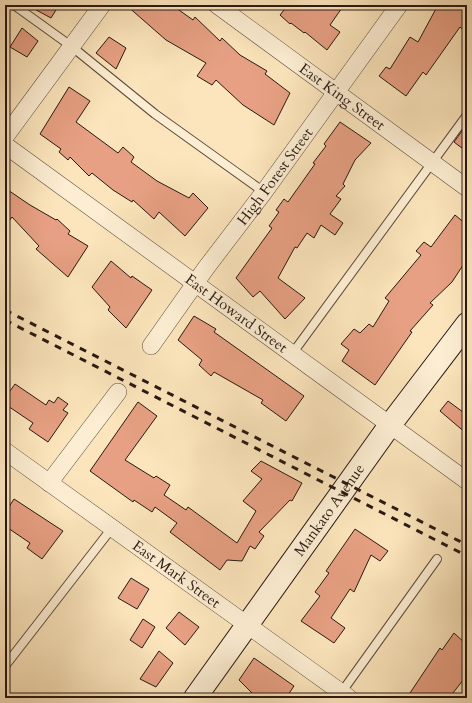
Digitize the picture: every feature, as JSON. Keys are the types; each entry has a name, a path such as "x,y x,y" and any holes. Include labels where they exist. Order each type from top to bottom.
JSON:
{"main road":[{"name":"Mankato Avenue","path":"194,698 248,626 390,425 467,324"}],"street":[{"path":"5,137 102,5"},
{"name":"East King Street","path":"217,5 467,188"},
{"name":"High Forest Street","path":"150,346 196,284 206,268 264,192 399,5"},
{"name":"East Howard Street","path":"5,145 467,481"},
{"path":"50,483 118,392"},
{"name":"East Mark Street","path":"5,451 345,695"}],"lane":[{"path":"14,5 71,46 155,114 264,192"},
{"path":"292,354 467,115"},
{"path":"5,666 112,528"},
{"path":"345,695 437,559"}],"building":[{"path":"27,5 59,5 51,18"},
{"path":"126,5 172,5 193,20 195,17 220,41 222,38 240,55 267,71 265,74 290,93 274,125 243,105 216,80 212,85 197,76 206,63 166,40"},
{"path":"288,5 344,5 330,25 340,32 327,50 305,32 304,33 291,23 290,24 280,15"},
{"path":"438,5 467,5 467,33 460,27 426,75 423,72 406,96 379,76 386,67 390,69 410,37 418,42"},
{"path":"22,28 38,41 27,57 10,47"},
{"path":"109,37 126,48 116,69 96,53"},
{"path":"69,87 90,101 76,122 118,153 123,147 134,157 131,162 157,181 189,198 193,193 208,208 185,236 159,212 154,219 133,200 132,202 113,190 92,173 89,176 70,157 68,160 59,152 61,149 40,134"},
{"path":"340,122 371,143 355,160 343,184 345,186 336,196 341,199 330,214 343,223 335,235 321,225 314,238 307,233 297,248 295,247 278,278 305,298 285,319 260,291 253,297 236,278 272,228 269,226 279,212 276,210 284,199 288,202 315,164 313,163 326,146 324,144"},
{"path":"467,124 467,152 454,142"},
{"path":"5,188 30,205 56,220 57,219 70,231 68,234 88,246 68,277 36,249 39,246 12,217 5,227"},
{"path":"455,215 467,225 467,259 452,282 430,303 433,305 410,331 412,332 375,385 342,361 349,350 341,344 354,329 360,333 369,324 373,327 389,301 385,298 421,255 416,251 424,242 431,247"},
{"path":"111,261 131,278 132,276 152,290 126,328 108,310 110,307 92,287"},
{"path":"194,316 216,329 214,332 304,396 286,421 261,403 263,400 214,372 211,376 199,365 202,360 178,340"},
{"path":"15,384 46,405 49,400 54,403 58,397 68,404 63,410 68,413 48,442 29,429 33,423 5,404 5,398"},
{"path":"448,401 467,415 467,434 440,411"},
{"path":"138,402 157,416 125,460 154,478 156,476 170,485 164,495 186,510 188,507 237,543 256,511 243,501 262,479 251,471 261,461 302,483 292,501 290,500 259,532 264,536 255,549 250,546 242,561 227,560 220,570 170,532 177,523 155,507 152,512 134,500 133,502 90,471"},
{"path":"14,499 63,531 42,559 27,548 30,543 5,526 5,513"},
{"path":"355,529 388,551 380,561 371,555 354,592 350,589 331,618 345,628 334,643 301,621 320,596 315,592 329,573 326,571"},
{"path":"131,578 149,589 137,609 118,598"},
{"path":"179,612 199,627 185,645 166,628"},
{"path":"143,619 155,627 142,648 130,640"},
{"path":"454,633 467,645 467,675 449,698 417,698 410,693 440,648 442,650"},
{"path":"159,651 173,663 156,687 140,679"},
{"path":"254,658 294,686 286,698 257,698 239,680"}],"railway":[{"path":"5,310 467,545"},
{"path":"5,320 467,556"}]}
